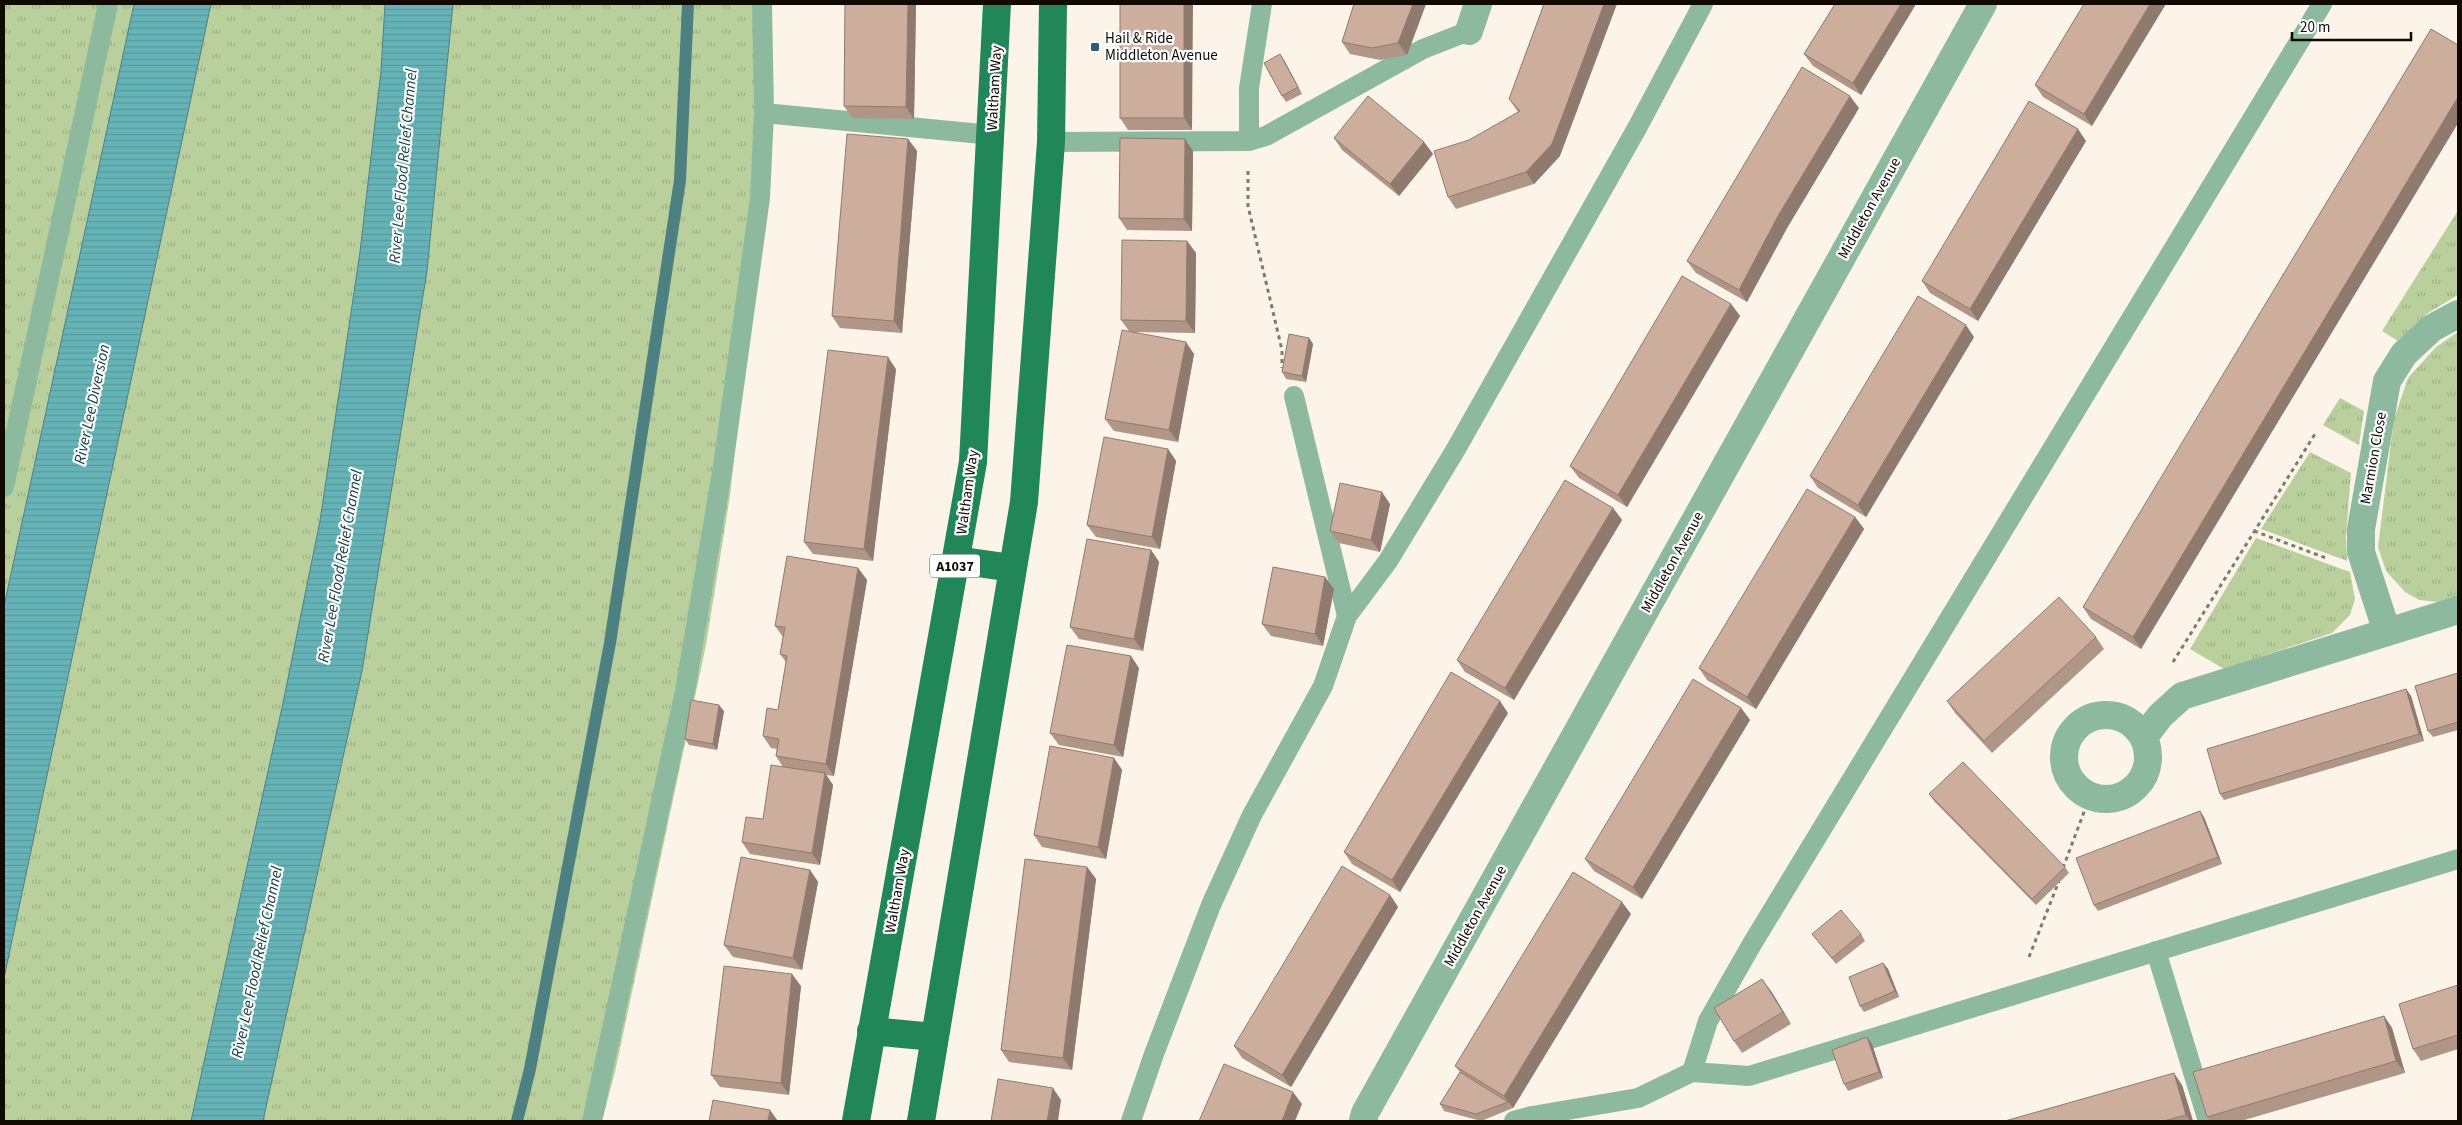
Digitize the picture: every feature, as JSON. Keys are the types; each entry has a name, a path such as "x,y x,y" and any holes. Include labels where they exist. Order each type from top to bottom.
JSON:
{"main road":[{"name":"Waltham Way","path":"856,1121 972,462 992,135 997,4"},
{"path":"921,1121 1024,502 1051,142 1053,4"},
{"name":"A1037","path":"956,560 1012,568"},
{"path":"871,1031 934,1037"}],"street":[{"path":"1469,31 1478,4"},
{"name":"Middleton Avenue","path":"1363,1121 1374,1096 1983,4"},
{"name":"Marmion Close","path":"2387,632 2367,573 2362,552 2361,529 2387,381 2404,354 2432,328 2458,314"},
{"path":"2144,737 2160,716 2182,696 2458,610"},
{"path":"2108,715 2123,718 2144,737 2148,752 2148,766 2142,780 2132,791 2104,800 2090,796 2077,788 2068,776 2064,762 2065,748 2071,734 2081,723 2094,716 2108,715"}],"lane":[{"path":"4,487 108,4"},
{"path":"592,1121 685,691 724,466 760,198 764,113 762,4"},
{"path":"1249,141 1249,88 1262,4"},
{"path":"1131,1121 1154,1054 1211,905 1252,814 1323,686 1347,616 1388,561 1456,449 1637,128 1703,4"},
{"path":"1692,1072 1708,1021 1752,944 2322,4"},
{"path":"1051,142 1249,141 1266,136 1423,49 1469,31"},
{"path":"764,113 992,135"},
{"path":"1294,396 1347,616"},
{"path":"1514,1121 1532,1116 1638,1098 1692,1072 1749,1076 2458,859"},
{"path":"2156,951 2208,1121"}],"path":[{"path":"1249,141 1248,206 1282,350 1283,380 1294,396"},
{"path":"2182,696 2173,662 2314,434"},
{"path":"2254,531 2367,573"},
{"path":"2010,996 2037,940 2090,796"}],"green space":[{"path":"4,4 134,4 4,606"},
{"path":"211,4 385,4 381,71 360,252 320,521 283,703 191,1121 4,1121 4,978"},
{"path":"453,4 767,4 765,167 730,496 706,645 615,1072 602,1121 263,1121 362,671 427,271"},
{"path":"2457,212 2458,295 2428,313 2398,341 2382,331"},
{"path":"2458,332 2458,596 2439,602 2419,600 2405,592 2386,571 2378,547 2394,419 2408,378 2436,347"},
{"path":"2340,398 2364,411 2359,445 2323,425"},
{"path":"2310,452 2351,473 2346,536 2347,561 2261,529"},
{"path":"2256,538 2350,572 2355,599 2350,615 2332,633 2224,669 2190,649"}],"water":[{"name":"River Lee Diversion","path":"134,4 211,4 4,978 4,606"},
{"name":"River Lee Flood Relief Channel","path":"385,4 453,4 427,271 362,671 263,1121 191,1121 283,703 320,521 360,252 381,71"}],"building":[{"path":"845,4 908,4 906,107 844,106"},
{"path":"1120,4 1184,4 1184,118 1120,118"},
{"path":"1354,4 1413,4 1398,43 1372,48 1342,42"},
{"path":"1544,4 1604,4 1552,144 1526,172 1448,197 1434,151 1469,140 1520,111 1509,99"},
{"path":"1835,4 1901,4 1853,83 1804,54"},
{"path":"2084,4 2150,4 2084,114 2035,85"},
{"path":"2431,29 2458,45 2458,97 2133,637 2083,607"},
{"path":"1280,54 1298,87 1282,96 1264,63"},
{"path":"1802,67 1850,96 1778,216 1739,290 1687,261"},
{"path":"1368,96 1424,142 1390,184 1334,138"},
{"path":"2029,101 2078,129 1970,309 1922,281"},
{"path":"847,134 908,139 894,321 832,316"},
{"path":"1120,138 1185,139 1184,219 1119,218"},
{"path":"1122,240 1187,241 1186,321 1121,320"},
{"path":"1682,276 1731,304 1618,495 1570,466"},
{"path":"1918,296 1966,325 1858,505 1810,476"},
{"path":"1122,330 1186,342 1169,430 1105,419"},
{"path":"1289,334 1309,338 1302,376 1282,372"},
{"path":"828,350 888,357 864,549 804,542"},
{"path":"1104,437 1168,449 1152,537 1087,525"},
{"path":"1565,480 1613,508 1505,688 1457,660"},
{"path":"1340,483 1382,492 1371,540 1330,531"},
{"path":"1807,489 1855,517 1747,697 1699,668"},
{"path":"1087,539 1151,550 1134,639 1070,627"},
{"path":"787,556 858,568 826,764 776,756 779,739 763,736 767,708 778,710 787,656 780,654 785,627 775,626"},
{"path":"1273,567 1325,577 1315,634 1262,624"},
{"path":"2059,597 2096,637 1984,741 1947,701"},
{"path":"1067,645 1131,656 1114,745 1050,733"},
{"path":"1451,672 1500,701 1392,880 1344,852"},
{"path":"2458,673 2458,722 2428,731 2415,686"},
{"path":"1693,679 1741,708 1633,887 1585,859"},
{"path":"2406,689 2419,734 2220,794 2207,749"},
{"path":"691,700 719,705 713,744 685,739"},
{"path":"1050,746 1114,758 1098,847 1034,835"},
{"path":"1963,762 2065,867 2032,899 1929,794"},
{"path":"771,765 825,773 812,853 742,842 746,817 763,819"},
{"path":"2200,811 2218,857 2094,905 2076,858"},
{"path":"741,857 810,870 793,958 724,945"},
{"path":"1025,859 1087,867 1063,1058 1001,1050"},
{"path":"1342,866 1390,895 1282,1075 1234,1046"},
{"path":"1573,872 1622,902 1504,1096 1455,1066"},
{"path":"1841,910 1861,934 1832,958 1812,934"},
{"path":"1883,963 1895,991 1860,1006 1849,977"},
{"path":"724,966 792,974 781,1083 711,1075"},
{"path":"1762,979 1783,1012 1734,1041 1714,1008"},
{"path":"2458,985 2458,1035 2413,1049 2399,1004"},
{"path":"2384,1016 2396,1061 2207,1117 2193,1072"},
{"path":"1867,1037 1879,1072 1844,1084 1832,1050"},
{"path":"1224,1064 1293,1092 1282,1121 1199,1121"},
{"path":"1460,1072 1508,1102 1476,1114 1440,1104"},
{"path":"2174,1073 2186,1115 2164,1121 2005,1121"},
{"path":"998,1079 1053,1088 1047,1121 991,1121"},
{"path":"713,1100 770,1110 768,1121 709,1121"}],"waterway":[{"path":"517,1121 530,1069 610,643 680,180 688,4"}],"place":[{"name":"Hail & Ride Middleton Avenue","path":"1095,47"}]}
